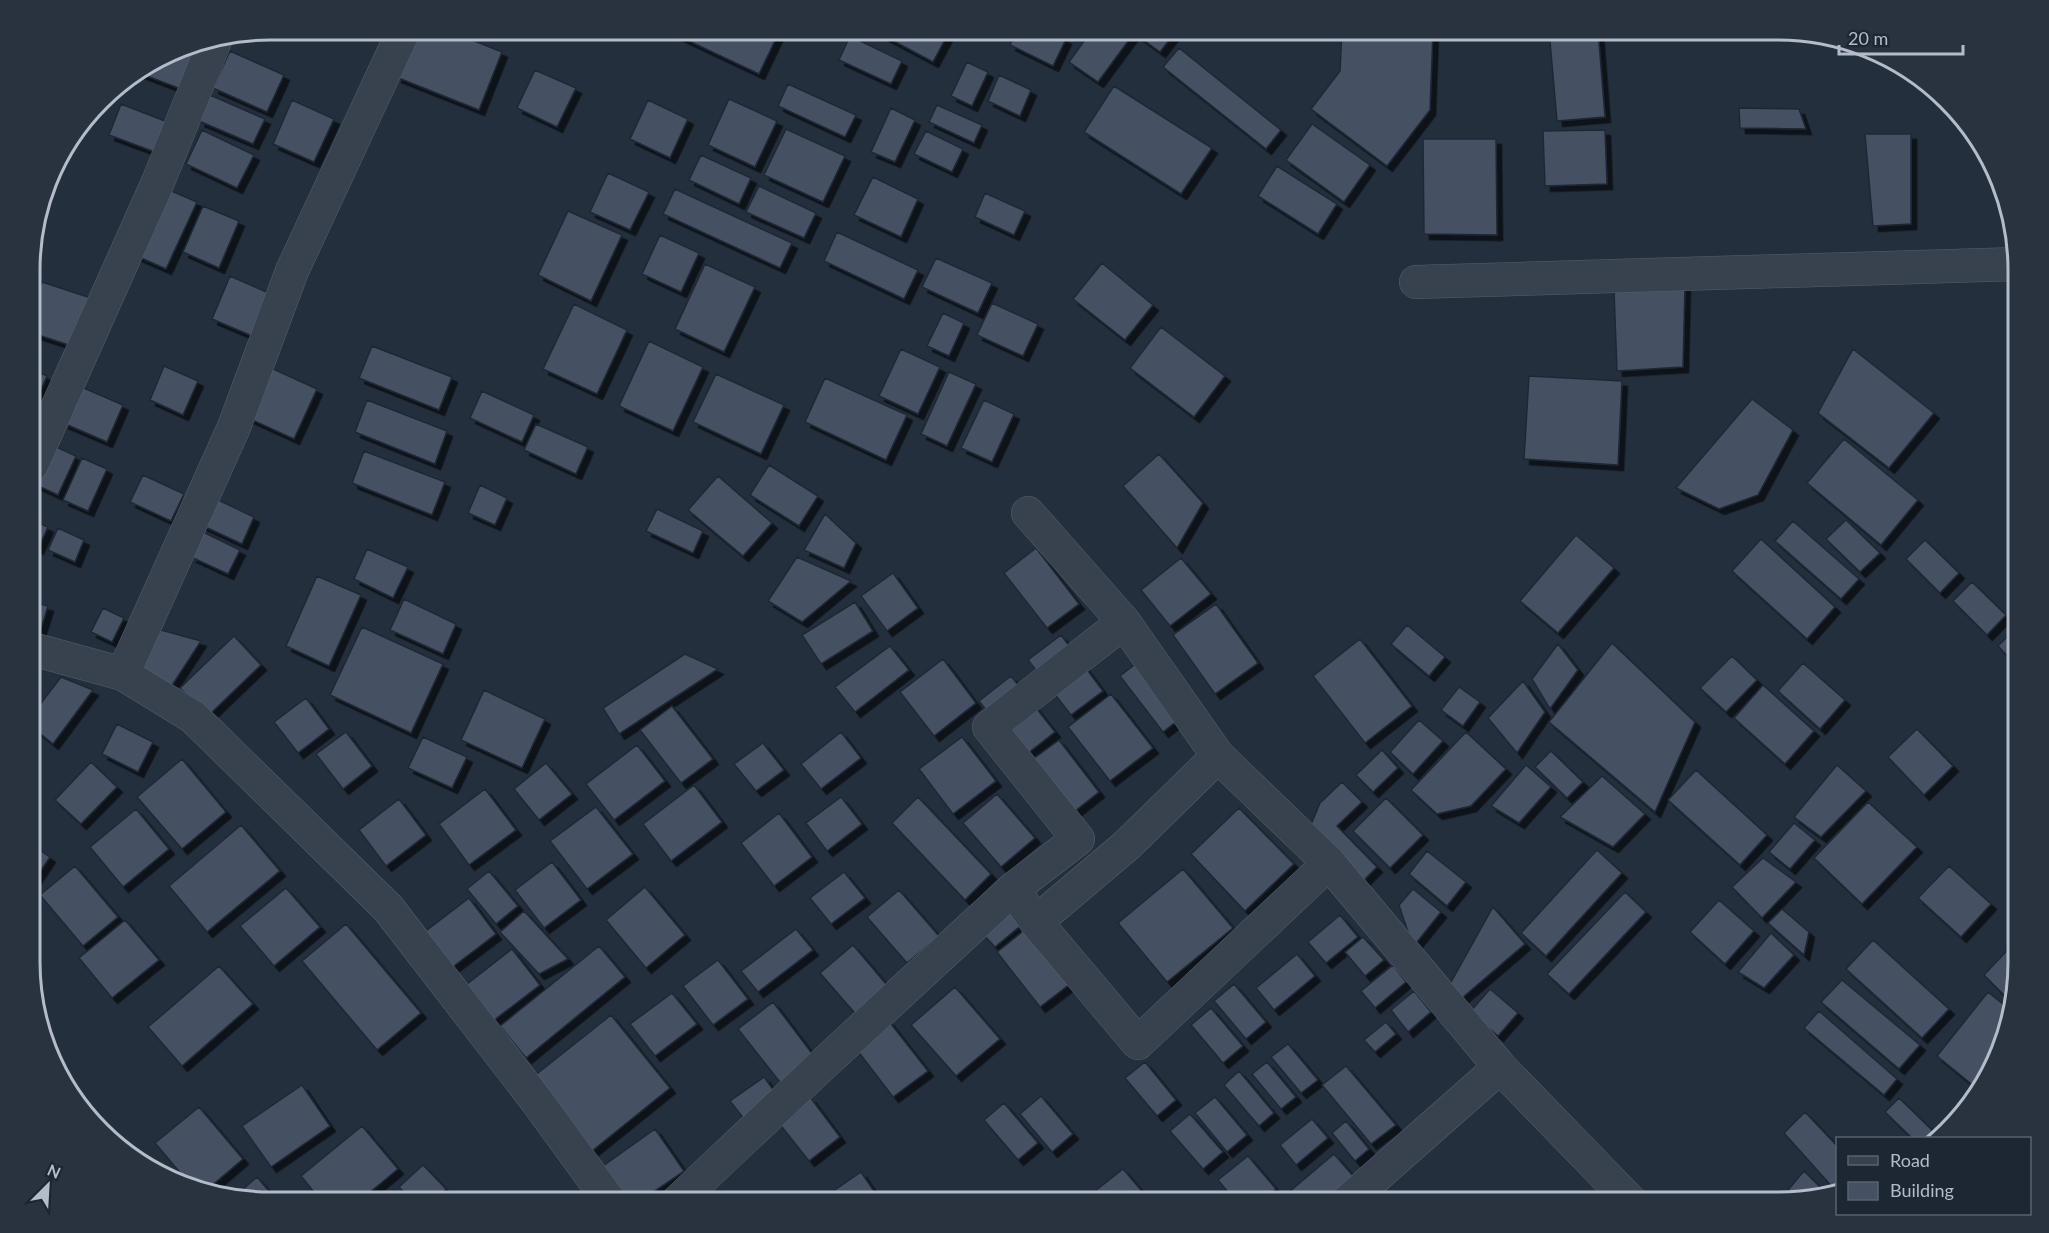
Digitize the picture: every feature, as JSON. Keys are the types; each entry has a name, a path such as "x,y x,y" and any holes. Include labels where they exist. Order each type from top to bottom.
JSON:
{"street":[{"path":"123,674 234,427 292,270 399,40"},
{"path":"40,446 158,182 212,48"},
{"path":"1416,282 2008,264"},
{"path":"1028,513 1124,622 1218,756 1329,863 1500,1066 1621,1192"},
{"path":"688,1192 826,1061 1013,890 1078,840 989,727 1124,622"},
{"path":"40,651 123,674 193,717 388,908 536,1100 603,1192"},
{"path":"1036,922 1127,844 1218,756"},
{"path":"1013,890 1036,922 1138,1044 1329,863"},
{"path":"1358,1192 1500,1066"}],"building":[{"path":"411,40 472,40 502,52 479,110 396,77"},
{"path":"687,40 775,40 759,74"},
{"path":"848,40 858,40 902,61 891,84 839,60"},
{"path":"892,40 945,40 933,62"},
{"path":"1012,40 1066,40 1053,66 1010,45"},
{"path":"1085,40 1129,40 1098,82 1069,62"},
{"path":"1144,40 1169,40 1160,52"},
{"path":"1342,40 1433,40 1430,110 1387,166 1311,109 1340,71"},
{"path":"1550,40 1599,40 1605,117 1557,121"},
{"path":"1179,48 1281,130 1266,149 1163,67"},
{"path":"230,51 284,75 267,112 213,88"},
{"path":"194,54 181,89 147,76 169,64"},
{"path":"967,62 988,72 972,106 951,96"},
{"path":"535,70 576,88 557,127 517,108"},
{"path":"999,75 1031,90 1020,116 988,101"},
{"path":"788,84 856,115 845,137 778,106"},
{"path":"1114,86 1212,148 1181,194 1084,132"},
{"path":"210,95 265,119 253,144 199,121"},
{"path":"729,99 777,121 755,167 708,145"},
{"path":"292,100 334,119 314,162 273,144"},
{"path":"648,100 688,119 670,158 630,139"},
{"path":"121,104 183,128 171,158 109,135"},
{"path":"937,105 982,125 974,143 929,122"},
{"path":"891,108 915,120 895,162 871,152"},
{"path":"1739,108 1799,109 1806,129 1740,128"},
{"path":"1312,124 1370,165 1344,202 1286,160"},
{"path":"786,129 845,156 823,202 764,175"},
{"path":"202,130 254,155 237,188 186,164"},
{"path":"1605,130 1607,184 1545,186 1543,131"},
{"path":"926,131 963,149 952,172 914,154"},
{"path":"1865,134 1911,134 1911,224 1873,226"},
{"path":"1423,139 1496,139 1497,235 1424,234"},
{"path":"701,155 751,178 739,204 689,180"},
{"path":"1277,166 1337,204 1318,234 1258,196"},
{"path":"608,173 649,192 630,230 590,212"},
{"path":"873,177 918,199 901,237 854,215"},
{"path":"160,186 197,202 166,269 130,253"},
{"path":"759,186 816,213 804,238 746,212"},
{"path":"675,189 792,243 780,268 663,214"},
{"path":"985,193 1025,211 1014,235 975,217"},
{"path":"203,206 239,221 219,268 183,252"},
{"path":"568,211 622,235 591,301 538,275"},
{"path":"837,232 918,270 904,299 824,261"},
{"path":"660,235 699,253 681,292 642,274"},
{"path":"936,258 992,283 978,313 922,287"},
{"path":"1102,263 1153,305 1125,340 1073,299"},
{"path":"705,264 755,287 724,352 675,329"},
{"path":"230,276 271,294 252,336 212,319"},
{"path":"42,282 94,299 78,348 40,336"},
{"path":"1685,285 1683,367 1617,371 1614,290"},
{"path":"992,303 1038,324 1023,356 977,335"},
{"path":"574,304 627,330 597,394 543,369"},
{"path":"943,313 964,323 949,356 927,346"},
{"path":"1161,327 1225,376 1194,417 1130,368"},
{"path":"649,341 703,367 673,431 619,406"},
{"path":"372,346 452,377 439,410 359,378"},
{"path":"901,349 940,367 918,414 879,396"},
{"path":"1853,349 1934,413 1889,468 1818,413"},
{"path":"164,366 198,381 183,415 150,400"},
{"path":"269,367 317,389 294,439 246,417"},
{"path":"949,372 976,384 947,446 921,434"},
{"path":"40,373 47,376 40,392"},
{"path":"716,374 784,405 761,454 693,422"},
{"path":"1529,376 1622,381 1618,465 1524,459"},
{"path":"825,378 907,415 886,460 805,422"},
{"path":"79,386 123,405 107,442 63,423"},
{"path":"482,391 534,415 522,442 470,418"},
{"path":"1752,399 1793,430 1758,495 1719,509 1676,488"},
{"path":"367,400 447,431 435,464 355,432"},
{"path":"984,400 1014,414 992,462 961,448"},
{"path":"536,424 588,447 576,474 524,450"},
{"path":"1844,439 1918,500 1881,545 1807,483"},
{"path":"52,445 76,456 58,495 40,487 40,471"},
{"path":"364,451 445,482 432,515 352,483"},
{"path":"1159,454 1203,503 1177,548 1123,486"},
{"path":"82,458 107,469 88,511 63,500"},
{"path":"769,465 818,496 799,526 750,495"},
{"path":"143,475 184,494 171,521 130,502"},
{"path":"718,476 772,523 743,556 688,510"},
{"path":"480,485 507,498 495,525 468,513"},
{"path":"214,498 254,517 242,544 201,525"},
{"path":"657,509 703,531 693,553 646,531"},
{"path":"825,514 856,543 844,568 804,550"},
{"path":"1846,520 1880,553 1860,572 1826,539"},
{"path":"1793,521 1859,579 1841,599 1775,541"},
{"path":"40,524 48,527 40,545"},
{"path":"58,528 84,540 75,562 48,550"},
{"path":"203,532 240,550 228,574 191,557"},
{"path":"1576,535 1614,568 1558,633 1520,601"},
{"path":"1761,539 1835,607 1807,639 1732,571"},
{"path":"1925,540 1959,573 1940,593 1906,559"},
{"path":"1036,548 1079,604 1047,628 1004,573"},
{"path":"367,549 408,567 393,598 354,579"},
{"path":"797,557 851,581 802,622 768,601"},
{"path":"1181,558 1211,594 1170,626 1141,590"},
{"path":"893,573 918,608 887,631 861,596"},
{"path":"317,576 361,595 329,666 286,646"},
{"path":"1972,582 2006,615 1987,635 1953,601"},
{"path":"404,599 456,624 443,654 390,630"},
{"path":"855,602 873,631 821,664 802,635"},
{"path":"40,604 48,606 40,632"},
{"path":"1216,604 1258,663 1215,694 1173,635"},
{"path":"103,608 124,618 112,642 91,632"},
{"path":"1407,625 1445,657 1429,676 1391,644"},
{"path":"362,627 443,664 411,733 330,695"},
{"path":"161,630 201,641 169,690 136,668"},
{"path":"1061,635 1103,691 1071,715 1028,660"},
{"path":"234,636 261,665 208,716 180,688"},
{"path":"2008,636 2008,656 1998,646"},
{"path":"1360,639 1412,706 1365,743 1313,676"},
{"path":"1612,643 1695,722 1655,812 1549,722"},
{"path":"1558,644 1578,670 1550,709 1532,679"},
{"path":"890,646 909,670 855,712 835,687"},
{"path":"1151,652 1195,707 1163,732 1120,676"},
{"path":"685,654 718,669 619,734 603,708"},
{"path":"1732,656 1757,680 1726,712 1700,688"},
{"path":"943,659 976,703 934,736 900,692"},
{"path":"1803,663 1845,700 1820,729 1778,691"},
{"path":"1011,676 1055,732 1023,757 979,701"},
{"path":"61,677 93,690 53,744 40,733 40,705"},
{"path":"1523,681 1545,712 1517,753 1488,718"},
{"path":"1763,685 1814,731 1785,764 1734,718"},
{"path":"1459,687 1480,702 1463,726 1441,710"},
{"path":"484,690 545,719 522,768 461,740"},
{"path":"1111,694 1153,748 1110,781 1068,727"},
{"path":"306,698 329,729 298,753 274,722"},
{"path":"672,706 713,759 681,783 640,730"},
{"path":"1419,720 1443,741 1413,774 1390,752"},
{"path":"117,724 153,742 138,772 102,754"},
{"path":"1917,729 1953,766 1924,795 1888,757"},
{"path":"346,732 372,766 343,789 316,754"},
{"path":"841,732 861,758 821,789 801,764"},
{"path":"1466,732 1506,769 1471,806 1437,814 1411,790"},
{"path":"423,737 467,757 452,788 408,768"},
{"path":"962,737 996,781 953,814 919,769"},
{"path":"1059,740 1099,792 1070,815 1029,762"},
{"path":"763,743 784,770 756,791 734,764"},
{"path":"637,745 665,781 614,820 586,784"},
{"path":"1382,750 1398,768 1373,792 1356,775"},
{"path":"1551,751 1583,782 1567,798 1535,767"},
{"path":"182,759 226,812 182,849 137,797"},
{"path":"91,762 117,787 81,824 55,800"},
{"path":"546,763 572,794 539,820 514,789"},
{"path":"1526,765 1551,787 1519,823 1491,806"},
{"path":"1837,765 1866,791 1821,837 1794,817"},
{"path":"1696,770 1767,835 1740,865 1668,800"},
{"path":"1602,776 1645,814 1613,847 1560,817"},
{"path":"1342,782 1362,802 1337,826 1377,867 1363,881 1310,827 1320,803"},
{"path":"694,785 722,822 671,861 643,824"},
{"path":"485,789 516,830 469,865 439,824"},
{"path":"997,794 1035,838 1001,867 963,823"},
{"path":"841,797 862,824 827,851 806,823"},
{"path":"918,797 991,874 965,900 892,823"},
{"path":"1386,798 1423,835 1390,868 1353,831"},
{"path":"399,799 426,835 386,866 359,830"},
{"path":"1868,802 1917,847 1862,904 1814,858"},
{"path":"596,807 633,854 587,889 550,841"},
{"path":"1239,808 1294,864 1245,911 1191,854"},
{"path":"136,809 169,849 123,887 90,847"},
{"path":"779,813 812,857 774,886 741,843"},
{"path":"1794,823 1815,840 1790,869 1769,852"},
{"path":"241,825 280,871 207,932 169,886"},
{"path":"40,850 50,857 40,872"},
{"path":"1597,850 1622,873 1546,956 1521,933"},
{"path":"1427,851 1466,882 1447,906 1409,874"},
{"path":"1763,858 1796,882 1762,918 1732,887"},
{"path":"552,862 581,900 544,928 515,890"},
{"path":"75,866 118,917 83,946 40,895"},
{"path":"1949,866 1991,904 1961,937 1918,898"},
{"path":"1183,869 1233,928 1167,982 1118,923"},
{"path":"489,871 518,906 496,924 467,889"},
{"path":"844,872 865,898 831,924 810,898"},
{"path":"645,887 685,935 646,968 606,920"},
{"path":"286,888 320,927 274,966 240,926"},
{"path":"1413,889 1441,912 1413,947 1399,905"},
{"path":"899,890 939,936 907,963 867,917"},
{"path":"1625,892 1646,912 1569,994 1547,974"},
{"path":"469,898 496,934 446,972 418,937"},
{"path":"1719,900 1754,931 1725,964 1690,932"},
{"path":"1493,907 1525,944 1462,998 1450,984"},
{"path":"1010,908 1024,923 995,947 981,932"},
{"path":"1782,909 1809,932 1804,955 1768,923"},
{"path":"524,911 568,959 539,974 500,932"},
{"path":"1340,915 1358,937 1326,963 1308,942"},
{"path":"125,920 159,960 112,998 79,958"},
{"path":"346,924 421,1013 377,1050 302,961"},
{"path":"1027,928 1070,984 1040,1007 997,952"},
{"path":"796,929 813,950 758,992 741,971"},
{"path":"1771,933 1794,955 1764,988 1738,972"},
{"path":"1363,937 1384,960 1365,976 1345,952"},
{"path":"1873,940 1949,1009 1922,1038 1846,969"},
{"path":"853,945 892,991 860,1019 820,973"},
{"path":"599,946 625,977 526,1058 500,1026"},
{"path":"512,949 540,985 489,1024 462,988"},
{"path":"2008,950 2006,997 1984,975"},
{"path":"1297,954 1315,976 1274,1010 1256,988"},
{"path":"718,960 748,999 713,1025 683,986"},
{"path":"1393,965 1406,982 1375,1008 1361,991"},
{"path":"219,966 253,1004 182,1066 148,1027"},
{"path":"1842,980 1920,1045 1899,1069 1821,1002"},
{"path":"1234,984 1266,1022 1246,1039 1214,1001"},
{"path":"955,987 1000,1039 956,1076 911,1025"},
{"path":"1490,989 1518,1013 1498,1036 1470,1012"},
{"path":"1414,991 1431,1012 1408,1032 1391,1010"},
{"path":"1988,992 2004,1005 1991,1050 1973,1085 1937,1056"},
{"path":"672,993 697,1024 655,1056 630,1024"},
{"path":"773,1002 817,1060 783,1086 738,1029"},
{"path":"1211,1008 1243,1046 1223,1063 1191,1025"},
{"path":"1819,1011 1897,1079 1884,1095 1804,1028"},
{"path":"611,1015 670,1088 592,1151 533,1077"},
{"path":"888,1020 928,1071 893,1097 854,1046"},
{"path":"1386,1022 1396,1034 1375,1052 1364,1040"},
{"path":"1288,1044 1318,1080 1301,1093 1271,1057"},
{"path":"1145,1062 1176,1100 1157,1116 1125,1078"},
{"path":"1267,1062 1296,1097 1281,1109 1252,1074"},
{"path":"1346,1066 1396,1125 1371,1144 1322,1085"},
{"path":"1239,1071 1274,1113 1259,1126 1224,1085"},
{"path":"764,1077 777,1095 744,1119 730,1101"},
{"path":"302,1085 330,1126 271,1167 242,1126"},
{"path":"1041,1096 1073,1134 1052,1152 1020,1114"},
{"path":"810,1097 840,1137 809,1161 778,1122"},
{"path":"1215,1097 1247,1135 1227,1152 1195,1113"},
{"path":"1899,1098 1934,1132 1928,1137 1911,1137 1885,1112"},
{"path":"1004,1103 1038,1143 1018,1160 984,1120"},
{"path":"199,1107 243,1159 212,1185 182,1174 155,1143"},
{"path":"1805,1112 1836,1145 1836,1185 1832,1186 1784,1133"},
{"path":"1190,1114 1223,1152 1203,1169 1170,1131"},
{"path":"1312,1119 1328,1138 1296,1165 1280,1145"},
{"path":"1346,1121 1369,1149 1355,1161 1332,1133"},
{"path":"362,1126 398,1169 370,1192 314,1192 301,1176"},
{"path":"655,1129 684,1171 653,1192 610,1192 596,1171"},
{"path":"1334,1154 1354,1177 1336,1192 1289,1192"},
{"path":"1248,1156 1276,1189 1272,1192 1228,1192 1218,1180"},
{"path":"423,1165 446,1189 443,1192 404,1192 399,1187"},
{"path":"1123,1169 1143,1192 1094,1192"},
{"path":"1804,1171 1821,1188 1793,1192 1788,1190"},
{"path":"861,1172 875,1192 832,1192"},
{"path":"257,1177 270,1192 256,1192 241,1191"}]}
